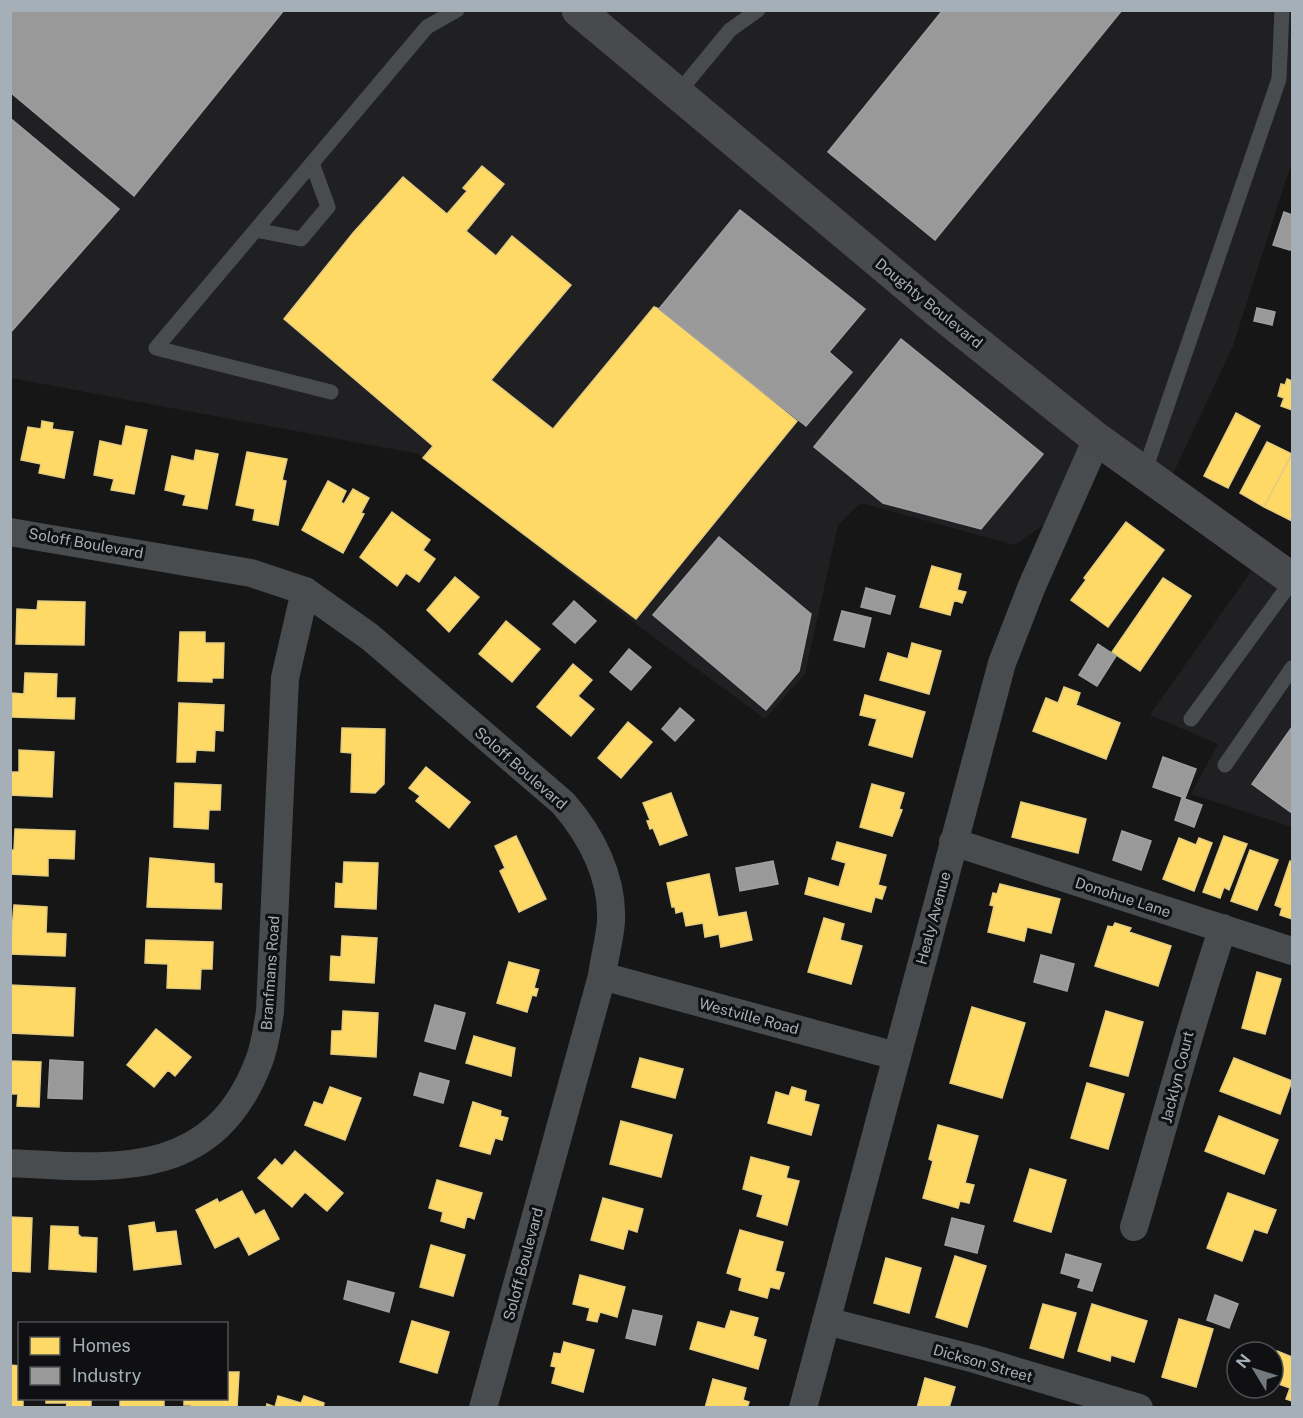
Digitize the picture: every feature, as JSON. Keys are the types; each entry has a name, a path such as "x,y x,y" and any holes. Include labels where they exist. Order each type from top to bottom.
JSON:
{"main road":[{"name":"Doughty Boulevard","path":"578,10 931,305 1097,439 1293,580"}],"street":[{"name":"Healy Avenue","path":"803,1407 1002,663 1032,586 1097,439"},
{"name":"Soloff Boulevard","path":"10,532 251,573 305,591 370,637 563,803 580,822 600,859 609,896 610,921 602,976 483,1407"},
{"name":"Branfmans Road","path":"10,1163 102,1168 141,1164 178,1153 219,1126 246,1091 260,1059 270,1012 285,678 305,591"},
{"name":"Donohue Lane","path":"953,842 1293,951"},
{"name":"Jacklyn Court","path":"1134,1227 1163,1132 1193,1015 1223,928"},
{"name":"Westville Road","path":"602,976 896,1056"},
{"name":"Dickson Street","path":"826,1321 975,1359 1139,1407"}],"lane":[{"path":"331,392 156,348 427,27 457,10"},
{"path":"678,93 730,30 758,10"},
{"path":"1144,473 1279,79 1282,10"},
{"path":"256,230 301,239 328,207 312,164"},
{"path":"1191,719 1293,580"},
{"path":"1225,765 1293,668"}],"shaded area":[{"path":"10,11 1292,11 1292,167 1290,167 1233,346 1164,493 1103,448 1073,504 1015,545 861,503 838,525 805,674 765,719 636,624 419,454 11,378"},
{"path":"1292,558 1292,827 1191,794 1218,744 1150,715 1259,560 1282,576"}],"building: Homes":[{"path":"482,166 504,184 466,231 496,256 512,236 571,285 491,380 553,429 654,307 797,421 636,619 423,458 433,446 284,319 353,233 403,177 447,214 467,191 463,188"},
{"path":"1287,379 1292,381 1292,410 1281,406 1284,398 1278,396 1281,384 1285,385"},
{"path":"1236,413 1260,426 1228,488 1204,476"},
{"path":"42,421 53,423 52,429 73,432 64,478 39,473 41,464 21,460 28,427 41,429"},
{"path":"126,426 147,430 134,494 111,490 114,479 94,475 100,441 122,446"},
{"path":"1267,442 1292,454 1264,507 1240,493"},
{"path":"196,450 218,454 207,509 183,505 186,495 165,490 172,456 194,461"},
{"path":"247,452 287,459 282,480 286,481 278,525 253,520 255,509 236,505"},
{"path":"1292,453 1292,521 1264,507"},
{"path":"328,481 346,491 341,502 344,504 353,489 369,498 361,513 364,514 343,553 302,530"},
{"path":"392,512 430,540 423,550 435,559 419,582 406,573 397,586 360,557"},
{"path":"1126,522 1164,550 1108,627 1071,600 1086,580 1084,578"},
{"path":"932,566 961,574 957,590 966,592 962,603 954,600 950,615 920,607"},
{"path":"455,577 479,597 449,632 427,610"},
{"path":"1163,578 1191,596 1140,671 1112,652"},
{"path":"38,601 85,602 84,645 16,644 17,609 37,610"},
{"path":"506,621 540,649 512,682 479,654"},
{"path":"180,632 205,632 205,643 224,643 223,678 212,678 212,682 178,681"},
{"path":"912,643 941,651 929,694 880,680 888,653 908,659"},
{"path":"573,664 592,680 578,696 594,709 571,736 537,707"},
{"path":"25,673 57,674 56,698 75,698 74,719 12,717 12,693 24,694"},
{"path":"1064,687 1080,693 1076,705 1120,723 1106,759 1033,731 1046,698 1058,703"},
{"path":"865,695 925,712 912,757 869,745 877,719 860,715"},
{"path":"179,703 224,705 223,731 215,730 214,751 196,750 195,762 177,762"},
{"path":"628,722 652,742 621,778 598,758"},
{"path":"342,728 385,729 384,784 375,793 351,792 352,753 341,752"},
{"path":"19,750 54,752 52,797 10,795 10,772 19,772"},
{"path":"426,767 470,802 449,828 416,801 420,796 409,788"},
{"path":"175,783 221,785 220,810 209,810 208,829 174,827"},
{"path":"872,784 904,793 899,809 902,810 892,836 860,827"},
{"path":"671,793 687,835 660,845 653,828 650,829 647,821 650,820 643,803"},
{"path":"1021,802 1086,819 1078,853 1012,837"},
{"path":"15,829 75,831 74,859 48,858 48,876 10,874 10,850 14,850"},
{"path":"516,836 546,899 519,912 500,871 505,868 495,846"},
{"path":"1224,836 1247,844 1229,890 1224,887 1220,898 1203,892"},
{"path":"1179,838 1196,845 1199,838 1212,843 1194,891 1163,879"},
{"path":"837,842 886,855 878,885 886,887 882,899 875,897 871,912 805,894 809,878 839,887 846,863 832,859"},
{"path":"1250,850 1278,860 1257,910 1231,901"},
{"path":"150,858 214,864 214,883 222,884 221,909 147,907"},
{"path":"1290,861 1292,862 1292,919 1280,915 1282,908 1275,905"},
{"path":"344,862 378,863 376,909 335,907 336,883 343,884"},
{"path":"709,874 718,917 746,912 752,940 721,947 719,934 705,937 703,923 686,926 683,911 676,913 675,907 672,907 667,883"},
{"path":"1000,884 1060,899 1051,933 1027,927 1024,941 988,932 994,906 990,905 993,893 997,894"},
{"path":"14,905 47,907 46,933 66,934 65,956 10,954"},
{"path":"824,918 844,924 840,940 862,946 851,984 808,972"},
{"path":"1115,923 1131,928 1129,932 1171,946 1158,986 1095,966 1108,926 1113,927"},
{"path":"342,936 377,938 374,983 330,980 331,956 341,957"},
{"path":"146,940 213,942 212,969 201,969 200,989 167,988 168,964 145,963"},
{"path":"509,962 539,970 534,988 538,989 536,996 532,995 527,1012 497,1003"},
{"path":"1257,972 1281,979 1265,1034 1242,1028"},
{"path":"10,985 75,988 73,1036 10,1033"},
{"path":"972,1007 1025,1023 1002,1098 950,1083"},
{"path":"343,1011 378,1013 376,1057 331,1054 332,1031 342,1031"},
{"path":"1106,1011 1143,1022 1128,1076 1090,1066"},
{"path":"156,1029 191,1057 175,1076 168,1070 154,1087 127,1065"},
{"path":"474,1036 515,1048 511,1076 466,1063"},
{"path":"640,1058 683,1069 675,1098 632,1087"},
{"path":"1234,1058 1292,1081 1280,1114 1220,1091"},
{"path":"10,1061 41,1062 39,1107 17,1106 18,1094 10,1094"},
{"path":"1087,1083 1124,1094 1108,1149 1071,1138"},
{"path":"330,1087 361,1098 345,1140 305,1125 314,1102 323,1105"},
{"path":"792,1087 806,1091 804,1101 819,1105 811,1135 768,1123 776,1092 789,1096"},
{"path":"473,1102 501,1111 500,1116 508,1118 502,1140 495,1138 490,1154 460,1146"},
{"path":"1219,1116 1278,1140 1264,1174 1205,1151"},
{"path":"621,1121 672,1135 661,1177 610,1164"},
{"path":"938,1125 978,1136 965,1183 974,1185 969,1203 960,1201 958,1208 923,1198 933,1161 929,1159"},
{"path":"295,1151 343,1193 327,1211 305,1192 292,1207 258,1178 275,1159 282,1166"},
{"path":"751,1157 789,1167 786,1178 799,1181 787,1225 757,1216 763,1195 743,1189"},
{"path":"1030,1169 1066,1180 1051,1232 1014,1221"},
{"path":"437,1180 482,1193 474,1219 467,1216 464,1228 441,1221 443,1212 429,1208"},
{"path":"242,1191 255,1215 264,1210 279,1239 249,1255 239,1236 215,1248 196,1210 217,1199 219,1203"},
{"path":"1228,1193 1276,1210 1267,1233 1254,1229 1242,1261 1207,1248"},
{"path":"603,1198 643,1209 637,1232 628,1229 623,1249 591,1240"},
{"path":"10,1217 32,1218 30,1272 10,1271"},
{"path":"154,1222 156,1233 176,1231 181,1264 134,1270 129,1226"},
{"path":"51,1226 78,1227 78,1234 81,1237 97,1238 96,1272 49,1269"},
{"path":"740,1230 783,1242 775,1271 784,1273 779,1289 770,1287 767,1298 739,1290 742,1278 727,1273"},
{"path":"431,1245 465,1255 453,1296 420,1287"},
{"path":"955,1256 986,1266 967,1327 936,1317"},
{"path":"886,1258 921,1268 909,1313 874,1303"},
{"path":"580,1275 625,1287 617,1317 600,1312 597,1322 587,1320 590,1308 573,1304"},
{"path":"1043,1304 1076,1313 1063,1358 1030,1348"},
{"path":"1092,1304 1147,1321 1134,1362 1111,1355 1110,1361 1078,1351"},
{"path":"731,1311 758,1318 753,1336 766,1340 758,1369 690,1349 698,1322 725,1329"},
{"path":"1179,1319 1213,1329 1196,1387 1162,1377"},
{"path":"412,1321 449,1332 437,1373 400,1362"},
{"path":"564,1342 594,1350 583,1392 552,1383 556,1367 551,1366 554,1353 561,1354"},
{"path":"1285,1354 1292,1357 1292,1401 1286,1399 1290,1388 1285,1386"},
{"path":"10,1365 18,1366 18,1400 23,1400 23,1408 10,1408"},
{"path":"228,1372 239,1372 237,1408 191,1408 191,1405 184,1405 184,1400 228,1400"},
{"path":"925,1378 955,1387 949,1408 917,1408"},
{"path":"713,1379 746,1388 743,1400 749,1402 747,1408 705,1408"},
{"path":"278,1396 301,1403 304,1396 324,1403 323,1408 266,1408 267,1404 275,1407"},
{"path":"46,1400 91,1400 91,1408 66,1408 67,1403 46,1403"},
{"path":"120,1400 164,1400 164,1408 120,1408"}],"building: Industry":[{"path":"10,10 284,10 134,196 10,92"},
{"path":"943,10 1122,10 935,240 828,152"},
{"path":"10,118 119,209 10,333"},
{"path":"740,210 865,309 829,352 852,372 806,426 659,309"},
{"path":"1284,212 1292,215 1290,250 1273,245"},
{"path":"1257,308 1275,312 1272,325 1254,321"},
{"path":"901,339 1043,454 981,529 883,503 814,447"},
{"path":"719,537 811,614 799,671 766,710 653,615"},
{"path":"866,588 895,596 890,614 861,607"},
{"path":"574,601 596,621 575,643 553,624"},
{"path":"842,611 871,618 864,647 834,640"},
{"path":"1098,644 1116,656 1097,686 1079,675"},
{"path":"629,649 651,667 631,690 610,672"},
{"path":"680,708 694,720 675,741 662,729"},
{"path":"1292,727 1292,813 1252,784"},
{"path":"1163,757 1196,769 1185,798 1153,787"},
{"path":"1182,798 1202,805 1194,827 1175,820"},
{"path":"1122,831 1151,841 1141,870 1113,860"},
{"path":"773,861 778,884 740,891 736,868"},
{"path":"1041,955 1074,964 1067,991 1034,982"},
{"path":"435,1005 465,1013 455,1049 425,1041"},
{"path":"50,1060 83,1062 82,1099 48,1098"},
{"path":"420,1073 449,1081 443,1103 414,1095"},
{"path":"952,1218 984,1226 977,1253 945,1245"},
{"path":"1066,1254 1101,1264 1092,1291 1078,1287 1081,1279 1061,1273"},
{"path":"348,1281 394,1293 389,1312 344,1299"},
{"path":"1215,1295 1238,1304 1229,1328 1207,1320"},
{"path":"633,1310 662,1316 655,1345 626,1338"}]}
